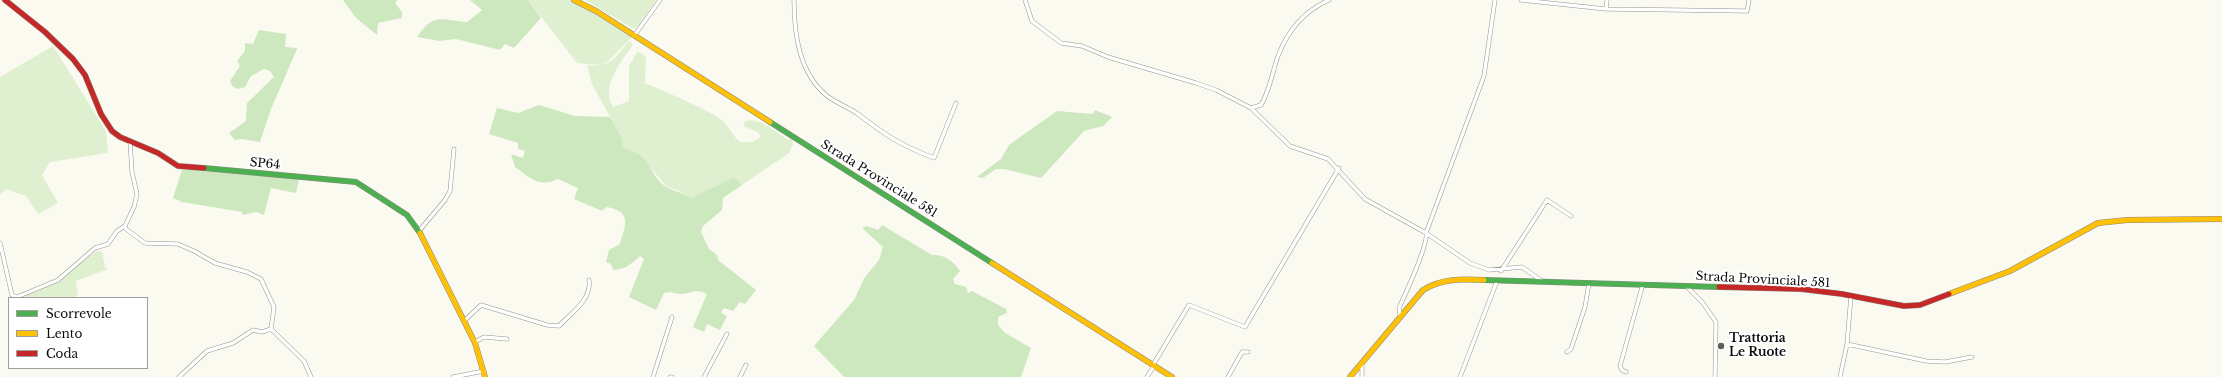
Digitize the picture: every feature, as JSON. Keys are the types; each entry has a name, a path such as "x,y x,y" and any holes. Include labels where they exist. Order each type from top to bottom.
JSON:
{"main road":[{"name":"SP64","path":"5,0 36,24 80,67 107,124 114,134 158,153 178,166 356,182 407,215 419,231 475,342 485,377"},
{"name":"Strada Provinciale 581","path":"574,0 634,36 1172,377"},
{"name":"Strada Provinciale 581","path":"1350,377 1419,293 1429,285 1440,281 1455,279 1801,289 1851,296 1904,306 1920,305 2010,271 2082,230 2098,223 2127,220 2222,219"}],"street":[{"path":"634,36 660,0"},
{"path":"794,0 794,17 800,53 812,79 828,97 856,113 885,135 934,158 956,103"},
{"path":"1025,0 1032,21 1061,43 1082,46 1108,57 1216,90 1251,108 1291,146 1325,157 1339,168 1365,199 1426,233 1477,267 1501,271 1522,268 1542,281"},
{"path":"1251,108 1260,105 1267,95 1278,55 1295,23 1315,6 1328,0"},
{"path":"1400,315 1400,308 1427,238 1426,233 1484,76 1495,0"},
{"path":"1521,0 1606,9 1747,11 1749,0"},
{"path":"1606,0 1606,9"},
{"path":"0,243 12,295 17,297 58,280 95,248 108,244 117,231 125,226 134,207 137,194 132,172 130,141"},
{"path":"419,231 445,200 450,191 454,149"},
{"path":"1147,377 1189,305 1245,327 1339,168"},
{"path":"1501,271 1547,200 1570,216"},
{"path":"125,226 133,235 145,243 178,244 215,263 247,272 261,279 274,307 271,329"},
{"path":"464,321 480,304 547,325 559,326 565,318 577,310 589,290 589,280"},
{"path":"1460,377 1497,281"},
{"path":"1567,352 1571,350 1585,307 1589,283"},
{"path":"1626,372 1622,370 1620,366 1643,284"},
{"path":"1686,286 1702,302 1716,322 1716,377"},
{"path":"1840,377 1847,344 1851,296"},
{"path":"653,377 672,317"},
{"path":"179,377 206,351 233,343 254,330 262,332 271,329"},
{"path":"271,329 304,360 310,377"},
{"path":"704,377 727,334"},
{"path":"475,342 484,337 507,339"},
{"path":"1847,344 1926,361 1945,362 1972,356"},
{"path":"1228,377 1242,352 1248,352"},
{"path":"1362,363 1362,377"},
{"path":"740,377 746,364"},
{"path":"453,377 484,371"}],"green space":[{"path":"343,0 397,0 395,3 402,12 402,18 378,23 377,35 356,18"},
{"path":"470,0 528,0 541,18 514,48 505,44 500,50 456,39 439,41 417,37 428,24 438,19 467,22 482,10"},
{"path":"528,0 573,0 632,37 607,62 601,65 577,63"},
{"path":"585,0 656,0 639,25 634,29"},
{"path":"259,30 286,34 285,47 297,49 271,109 260,142 241,139 235,140 229,133 246,121 247,103 274,77 270,71 264,69 251,76 245,87 239,89 233,87 230,81 240,66 237,61 245,51 245,43 253,44"},
{"path":"629,41 633,44 618,66 609,90 613,107 629,101 629,66 637,52 642,53 646,58 645,83 711,113 725,123 740,142 752,142 761,137 758,132 743,126 745,121 750,120 768,126 789,140 792,137 793,145 789,153 742,185 734,177 691,198 666,186 644,160 625,149 622,139 592,84 587,65 595,66 607,63 616,57"},
{"path":"53,46 106,131 108,153 50,162 42,175 58,203 38,214 26,196 6,189 0,195 0,77"},
{"path":"539,105 575,116 610,117 622,139 625,149 634,152 645,160 655,176 665,186 691,198 734,177 742,185 723,198 722,210 703,226 701,232 709,249 717,255 718,260 756,290 745,304 740,302 733,311 724,308 721,313 727,316 720,330 707,324 704,332 693,327 707,294 703,292 696,291 683,294 670,292 664,293 656,310 629,297 644,259 640,256 628,266 613,270 611,264 606,262 609,250 620,244 625,225 624,216 615,209 607,207 602,211 574,199 578,188 558,179 551,182 540,182 530,178 515,167 511,154 523,158 525,151 518,149 518,143 489,134 497,108 518,113"},
{"path":"1095,110 1112,117 1103,126 1084,131 1041,178 1004,169 996,169 983,178 977,177 1001,159 1009,145 1057,111 1093,114"},
{"path":"182,170 226,170 299,179 296,193 271,188 264,215 256,212 243,215 242,212 182,202 173,198"},
{"path":"882,225 932,255 945,257 948,259 955,264 960,271 953,279 955,284 966,287 968,293 972,291 1006,309 1007,313 998,317 998,325 1005,333 1031,348 1021,377 844,377 814,346 854,300 865,277 879,260 883,247 862,228 867,226 878,230"},
{"path":"97,251 102,252 105,267 108,269 76,281 78,295 74,297 26,297 24,294 66,274"}],"traffic: fast":[{"path":"770,122 992,263"},
{"path":"204,168 356,182 407,215 420,233"},
{"path":"1484,280 1719,287"}],"traffic: slow":[{"path":"574,0 596,11 770,122"},
{"path":"1949,294 2010,271 2098,223 2127,220 2222,219"},
{"path":"420,233 475,343 485,377"},
{"path":"992,263 1172,377"},
{"path":"1350,377 1423,290 1445,281 1484,280"}],"traffic: jam":[{"path":"5,0 45,32 73,59 85,75 101,114 112,131 120,137 158,153 178,166 204,168"},
{"path":"1719,287 1801,289 1842,294 1904,306 1920,305 1949,294"}],"place":[{"name":"Trattoria Le Ruote","path":"1721,346"}]}
